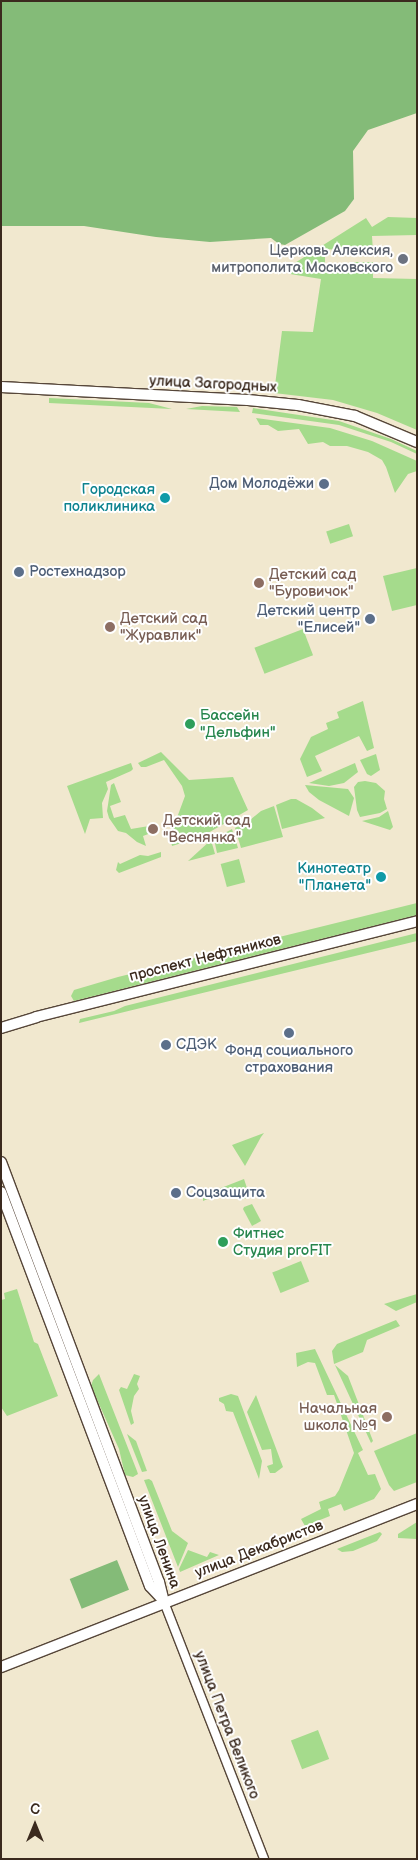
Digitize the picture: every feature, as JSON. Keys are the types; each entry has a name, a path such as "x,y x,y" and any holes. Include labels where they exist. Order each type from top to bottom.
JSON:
{"main road":[{"name":"улица Загородных","path":"1,387 248,400 298,405 355,416 417,442"},
{"name":"проспект Нефтяников","path":"1,1028 64,1010 417,921"},
{"name":"улица Ленина","path":"1,1162 29,1249 84,1397 150,1586 164,1602"},
{"name":"улица Ленина","path":"1,1192 29,1249"},
{"name":"улица Декабристов","path":"1,1667 417,1504"}],"street":[{"name":"улица Петра Великого","path":"164,1602 264,1859"}],"green space":[{"path":"1,1 417,1 417,113 368,130 353,151 354,199 345,211 285,245 279,244 271,238 210,242 156,237 84,226 1,226"},
{"path":"388,217 417,218 417,235 372,236 373,252 325,249 325,265 373,262 373,278 417,279 417,430 377,413 333,400 274,393 282,331 313,332 321,279 290,274 290,266 366,218 372,227"},
{"path":"49,398 149,403 172,409 49,403"},
{"path":"202,406 237,407 240,412 186,409"},
{"path":"253,408 339,421 391,439 417,451 417,454 391,442 339,425 252,413"},
{"path":"256,418 330,428 372,441 417,461 417,471 408,474 395,493 382,460 368,452 347,446 330,446 323,442 308,444 299,429 278,431 268,425 260,425"},
{"path":"349,524 353,536 330,544 326,531"},
{"path":"417,568 417,605 392,611 383,576"},
{"path":"303,629 313,655 264,674 254,648"},
{"path":"363,701 374,748 367,751 359,736 315,756 322,771 307,777 300,759 311,737 328,729 326,723 339,718 337,712"},
{"path":"161,752 189,780 233,777 248,810 201,837 172,846 169,832 175,823 185,796 182,786 164,760 146,767 141,767 138,763"},
{"path":"376,754 380,770 371,776 367,774 360,760"},
{"path":"131,763 133,769 131,771 106,782 108,789 102,803 103,818 90,819 85,834 67,786"},
{"path":"355,763 358,772 344,783 329,786 309,783"},
{"path":"358,782 376,783 385,791 384,799 387,809 380,813 360,817 357,810 354,787"},
{"path":"114,783 121,802 110,806 114,818 125,815 131,829 149,826 151,833 143,836 146,846 137,842 126,833 118,831 109,818 107,811 111,785"},
{"path":"305,785 348,789 354,798 349,816 319,800 309,792"},
{"path":"296,799 325,818 282,829 276,805"},
{"path":"274,806 283,837 241,848 235,828 250,820 261,811"},
{"path":"388,811 393,827 390,830 362,821 379,817"},
{"path":"232,829 238,848 217,853 214,839"},
{"path":"211,840 215,854 188,861"},
{"path":"161,852 161,857 119,873 116,870 118,862 120,864 140,855 148,856"},
{"path":"239,859 245,882 227,887 221,864"},
{"path":"417,903 417,915 74,1001 71,996 74,990 118,977"},
{"path":"417,933 417,941 79,1023 80,1019 114,1011 125,1006"},
{"path":"264,1133 261,1137 245,1166 232,1145"},
{"path":"244,1179 250,1197 240,1200 234,1188 203,1201 203,1195"},
{"path":"252,1204 261,1221 252,1226 243,1209"},
{"path":"301,1261 309,1281 280,1293 272,1273"},
{"path":"17,1289 34,1342 38,1344 58,1396 7,1416 1,1407 1,1300 5,1299 4,1293"},
{"path":"417,1294 417,1302 396,1311 384,1304"},
{"path":"396,1320 400,1326 367,1340 363,1352 334,1364 332,1351 337,1344"},
{"path":"315,1349 363,1450 358,1453 368,1475 375,1474 381,1489 374,1499 344,1511 341,1504 328,1509 330,1516 305,1526 301,1519 321,1509 319,1502 335,1496 354,1453 334,1395 327,1395 315,1363 308,1362 297,1367 296,1353"},
{"path":"335,1365 348,1376 373,1441 371,1443"},
{"path":"99,1374 138,1474 133,1477 125,1475 119,1449 91,1386 93,1380"},
{"path":"134,1374 140,1376 137,1384 139,1389 134,1396 131,1411 134,1423 131,1425 119,1390 121,1387 127,1389"},
{"path":"231,1394 238,1396 262,1461 259,1479 233,1412 226,1411 224,1404 219,1401 219,1398"},
{"path":"256,1395 283,1467 275,1473 270,1473 267,1466 273,1464 271,1449 262,1450 247,1412"},
{"path":"417,1433 417,1482 394,1491 389,1485 374,1451"},
{"path":"127,1434 136,1441 147,1471 142,1472"},
{"path":"149,1479 152,1481 172,1531 188,1543 178,1567 144,1480"},
{"path":"417,1522 417,1539 398,1538 398,1534"},
{"path":"380,1532 382,1534 377,1541 353,1551 342,1552 337,1549"},
{"path":"188,1550 207,1557 210,1552 219,1555 180,1572 179,1569"},
{"path":"117,1560 129,1590 82,1609 70,1579"},
{"path":"318,1730 329,1759 302,1769 291,1740"}],"place":[{"name":"Церковь Алексия, митрополита Московского","path":"403,259"},
{"name":"Дом Молодёжи","path":"324,484"},
{"name":"Городская поликлиника","path":"165,498"},
{"name":"Ростехнадзор","path":"19,572"},
{"name":"Детский сад \"Буровичок\"","path":"259,583"},
{"name":"Детский центр \"Елисей\"","path":"370,619"},
{"name":"Детский сад \"Журавлик\"","path":"110,627"},
{"name":"Бассейн \"Дельфин\"","path":"190,724"},
{"name":"Детский сад \"Веснянка\"","path":"153,829"},
{"name":"Кинотеатр \"Планета\"","path":"381,877"},
{"name":"Фонд социального страхования","path":"289,1033"},
{"name":"СДЭК","path":"166,1045"},
{"name":"Соцзащита","path":"176,1193"},
{"name":"Фитнес Студия proFIT","path":"223,1242"},
{"name":"Начальная школа №9","path":"387,1417"}]}
